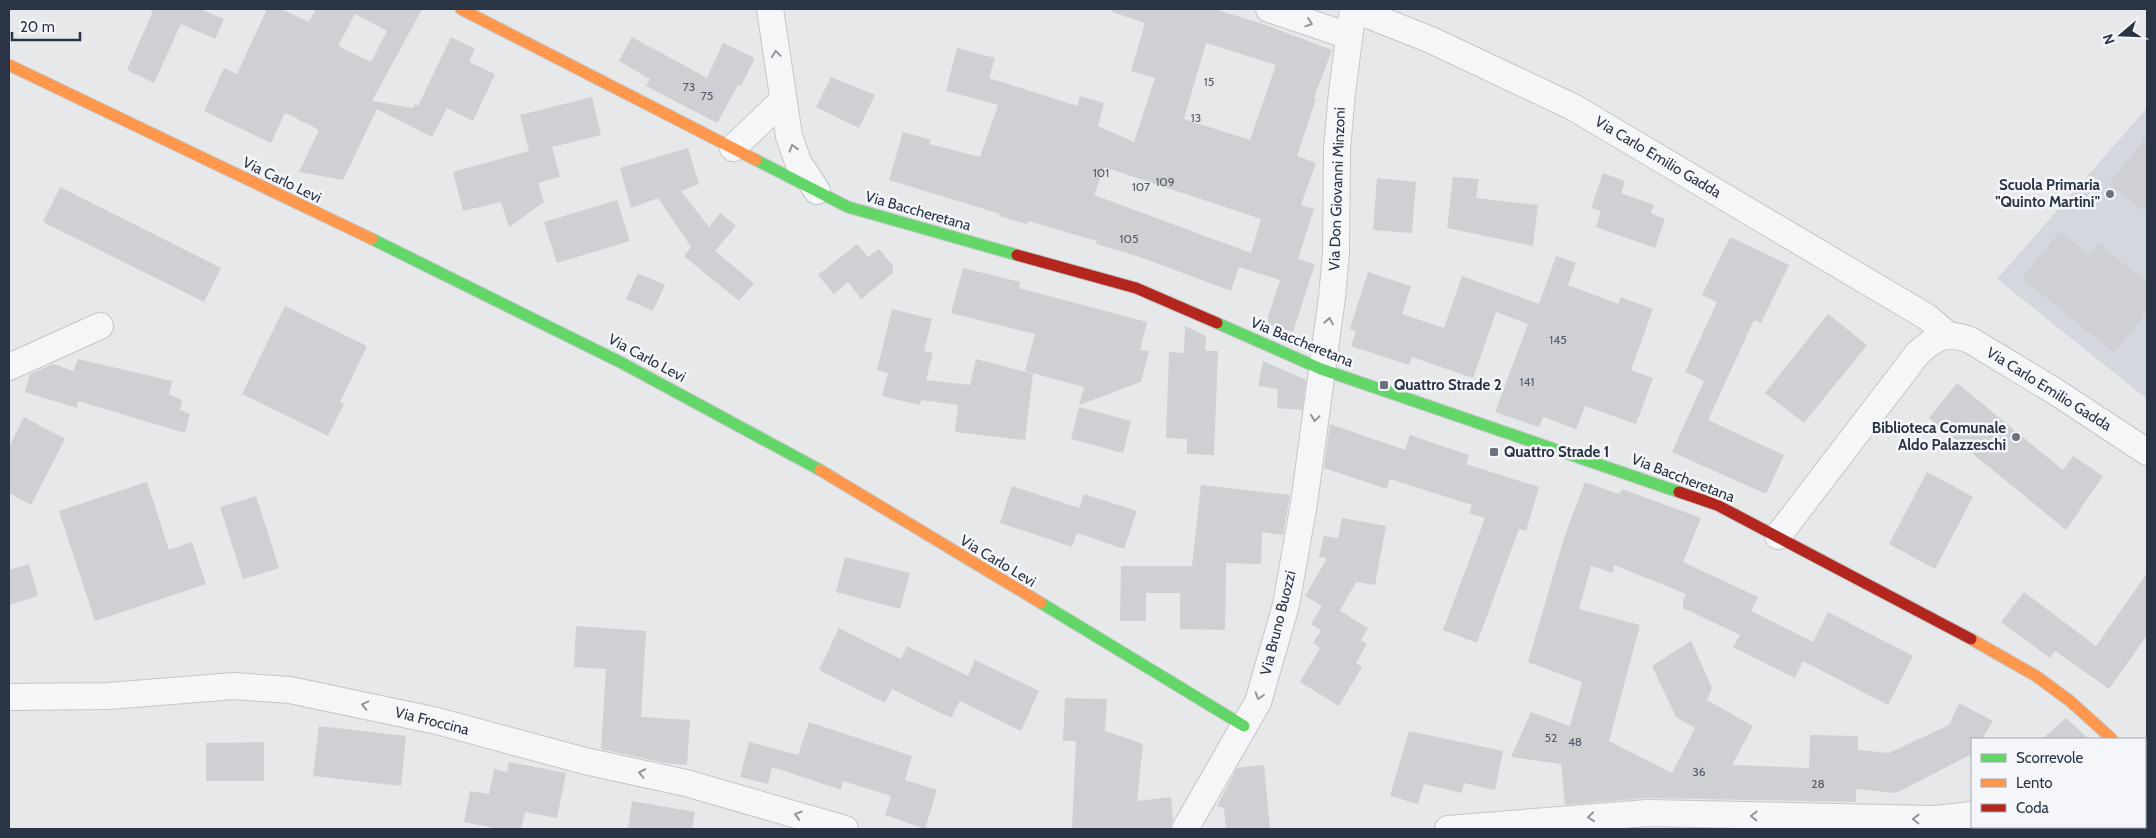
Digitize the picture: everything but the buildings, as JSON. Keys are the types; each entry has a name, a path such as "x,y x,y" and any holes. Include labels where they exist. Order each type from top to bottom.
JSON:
{"street":[{"name":"Via Baccheretana","path":"461,9 848,206 1136,288 1321,369 1674,488 1717,505 1977,642 2036,676 2070,701 2111,738"},
{"path":"770,9 790,136 798,162 817,191"},
{"path":"1269,9 1349,36"},
{"name":"Via Don Giovanni Minzoni","path":"1321,369 1332,297 1336,253 1337,149 1353,9"},
{"name":"Via Carlo Emilio Gadda","path":"1353,9 1432,40 1573,107 1927,317 1939,339 1958,335 1970,340 2056,392 2147,452"},
{"name":"Via Carlo Levi","path":"9,65 599,349 822,471 1244,726"},
{"path":"733,148 783,100"},
{"path":"9,367 100,326"},
{"path":"1778,536 1918,353 1939,339"},
{"name":"Via Bruno Buozzi","path":"1186,829 1258,702 1286,605 1304,503 1321,369"},
{"name":"Via Froccina","path":"9,697 109,696 234,686 265,687 315,694 437,721 585,761 686,783 845,829"},
{"path":"1448,829 1647,812 1967,820"}],"shaded area":[{"name":"Scuola Primaria \"Quinto Martini\"","path":"2147,108 2147,399 1997,279"}],"traffic: fast":[{"path":"756,160 848,207 1017,255"},
{"path":"372,239 622,363 820,470"},
{"path":"1217,323 1321,369 1679,492"},
{"path":"1041,603 1244,726"}],"traffic: slow":[{"path":"461,9 756,160"},
{"path":"9,65 372,239"},
{"path":"820,470 1041,603"},
{"path":"1971,639 2036,676 2070,701 2111,738"}],"traffic: jam":[{"path":"1017,255 1136,288 1217,323"},
{"path":"1679,492 1717,505 1971,639"}],"place":[{"name":"Scuola Primaria \"Quinto Martini\"","path":"2110,194"},
{"name":"Quattro Strade 2","path":"1384,385"},
{"name":"Biblioteca Comunale Aldo Palazzeschi","path":"2016,437"},
{"name":"Quattro Strade 1","path":"1494,452"}]}
